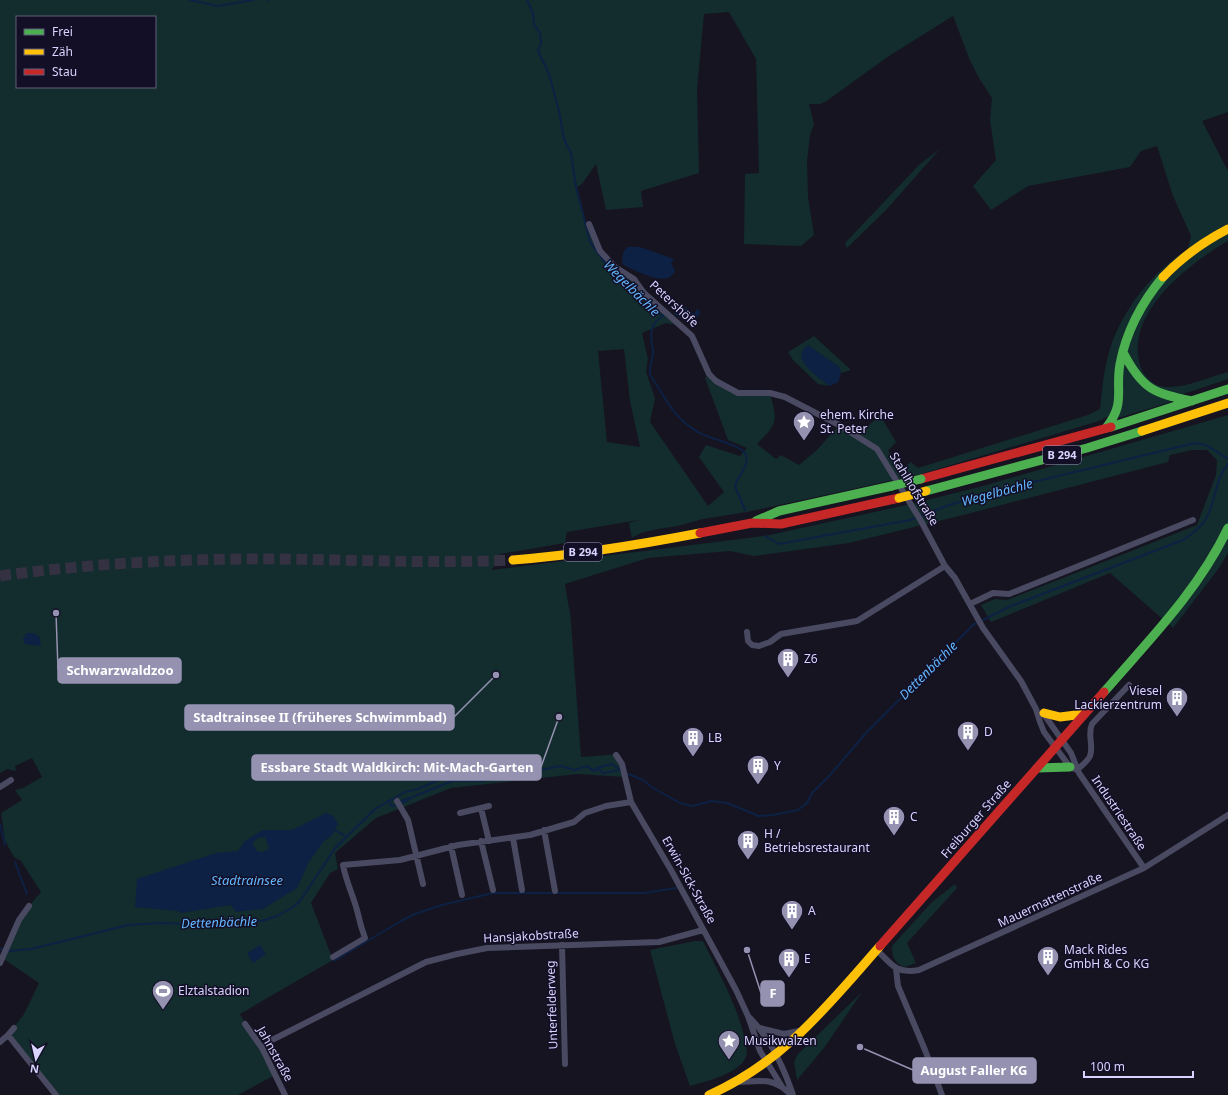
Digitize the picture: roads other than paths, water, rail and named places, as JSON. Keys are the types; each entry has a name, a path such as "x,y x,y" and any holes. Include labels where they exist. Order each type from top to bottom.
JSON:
{"main road":[{"path":"1106,429 1118,411 1119,378 1127,337 1145,299 1180,261 1204,243 1228,229"},
{"path":"1124,354 1137,379 1144,386 1161,394 1192,401"},
{"name":"B 294","path":"752,523 779,511 921,479 1106,429 1228,389"},
{"name":"B 294","path":"513,560 548,557 653,542 752,523 781,524 926,492 1087,448 1228,403"},
{"name":"Freiburger Straße","path":"709,1095 737,1082 767,1064 806,1029 1037,768 1195,586 1228,528"},
{"path":"1040,711 1060,717 1084,714"},
{"path":"1037,768 1073,769"}],"street":[{"name":"Petershöfe","path":"589,224 600,251 616,267 634,279 644,293 683,326 692,336 709,374 716,382 738,394 770,393"},
{"name":"Stahlhofstraße","path":"770,393 792,400 839,425 877,449 921,521 945,566 955,578 983,628 1040,711 1062,739"},
{"path":"970,604 993,593 1008,594 1193,520"},
{"path":"747,632 748,641 752,645 759,646 770,642 781,634 857,621 945,566"},
{"name":"Industriestraße","path":"1073,769 1090,757 1090,730 1092,724 1129,685"},
{"name":"Stahlhofstraße","path":"1040,711 1040,722 1055,747"},
{"name":"Industriestraße","path":"1062,739 1076,762 1073,769"},
{"name":"Industriestraße","path":"1055,747 1073,769 1144,868"},
{"name":"Erwin-Sick-Straße","path":"616,755 622,764 630,802 672,871 748,1016 756,1041 767,1064 781,1085 792,1095"},
{"path":"0,787 11,780"},
{"path":"397,801 408,820 418,856 423,884"},
{"path":"333,957 365,938 358,922 358,914 343,865 400,860 451,846 513,838 574,822 585,813 606,806 630,802"},
{"path":"460,813 489,806"},
{"path":"481,808 489,841"},
{"name":"Mauermattenstraße","path":"896,969 903,972 919,970 1144,868 1185,844 1228,815"},
{"path":"544,830 555,892"},
{"path":"513,838 522,890"},
{"path":"482,841 493,890"},
{"path":"451,846 462,895"},
{"path":"0,963 20,920 30,906"},
{"name":"Hansjakobstraße","path":"262,1048 272,1040 426,962 487,948 659,942 703,930"},
{"name":"Unterfelderweg","path":"562,945 566,1064"},
{"path":"877,950 896,969 898,986 942,1095"},
{"name":"Erwin-Sick-Straße","path":"748,1016 760,1028 783,1067 792,1095"},
{"name":"Jahnstraße","path":"245,1024 262,1048 285,1095"},
{"path":"0,1042 14,1028"},
{"path":"760,1028 784,1034 806,1029"},
{"path":"8,1035 56,1095"},
{"path":"737,1082 766,1081 781,1085"}],"water":[{"path":"627,247 640,247 674,259 671,263 675,270 672,276 666,278 651,277 622,264 623,253"},
{"path":"681,305 694,314 698,308 700,313 695,321 688,323 674,314"},
{"path":"808,345 839,367 841,373 838,382 830,386 807,367 801,356 803,350"},
{"path":"27,633 32,633 39,636 41,646 25,644 23,639"},
{"name":"Stadtrainsee","path":"326,813 333,816 338,824 332,835 323,842 309,862 297,888 263,909 236,912 231,905 181,913 178,911 135,907 137,879 216,853 238,851 245,841 263,830 292,830","holes":["265,837 269,848 263,852 259,852 252,843 258,838"]},
{"path":"260,945 266,954 253,963 247,953"}],"waterway":[{"path":"190,0 218,6 253,0"},
{"name":"Wegelbächle","path":"527,0 533,13 534,25 540,33 541,43 538,51 549,74 559,111 564,139 571,153 576,187 590,242 610,270 663,316 655,323 651,335 653,353 650,365 650,374 670,406 691,428 703,435 732,445 743,451 746,455 747,459 745,467 735,486 745,510"},
{"name":"Wegelbächle","path":"765,536 779,544 910,520 949,505 1025,484 1195,443 1206,445 1228,459"},
{"name":"Dettenbächle","path":"626,773 643,780 653,788 680,803 693,806 711,801 727,803 759,816 798,810 807,803 812,793 831,774 865,734 973,625 1011,606 1183,540 1196,531 1206,519 1212,505 1220,476 1228,464"},
{"name":"Dettenbächle","path":"0,949 9,951 31,949 128,925 160,923 197,924 232,920 262,921 277,916 293,907 300,901 336,847 375,809 405,792 418,789 436,781 459,774 470,776 488,772 503,774 529,768 535,771 561,766 575,770 587,766 594,771 597,768 612,764 622,771"},
{"name":"Dettenbächle","path":"597,768 603,773 620,770"},
{"name":"Dettenbächle","path":"403,803 415,796 452,781 482,781 503,775"},
{"path":"401,801 410,798"},
{"path":"388,801 392,806 395,806"},
{"path":"0,824 5,845"},
{"path":"335,830 345,836"},
{"path":"15,862 27,894"},
{"path":"334,961 415,914 442,905 493,893 644,893 676,888"}],"tunnel":[{"path":"0,576 97,565 194,560 259,559 449,562 513,560"}],"place":[{"name":"ehem. Kirche St. Peter","path":"804,442"},
{"name":"Schwarzwaldzoo","path":"56,613"},
{"name":"Stadtrainsee II (früheres Schwimmbad)","path":"496,675"},
{"name":"Z6","path":"788,678"},
{"name":"Essbare Stadt Waldkirch: Mit-Mach-Garten","path":"559,717"},
{"name":"Viesel Lackierzentrum","path":"1177,718"},
{"name":"D","path":"968,752"},
{"name":"LB","path":"693,758"},
{"name":"Y","path":"758,786"},
{"name":"C","path":"894,836"},
{"name":"H / Betriebsrestaurant","path":"748,860"},
{"name":"A","path":"792,930"},
{"name":"F","path":"747,950"},
{"name":"Mack Rides GmbH & Co KG","path":"1048,976"},
{"name":"E","path":"789,978"},
{"name":"Elztalstadion","path":"163,1010"},
{"name":"August Faller KG","path":"860,1047"},
{"name":"Musikwalzen","path":"729,1060"}]}
